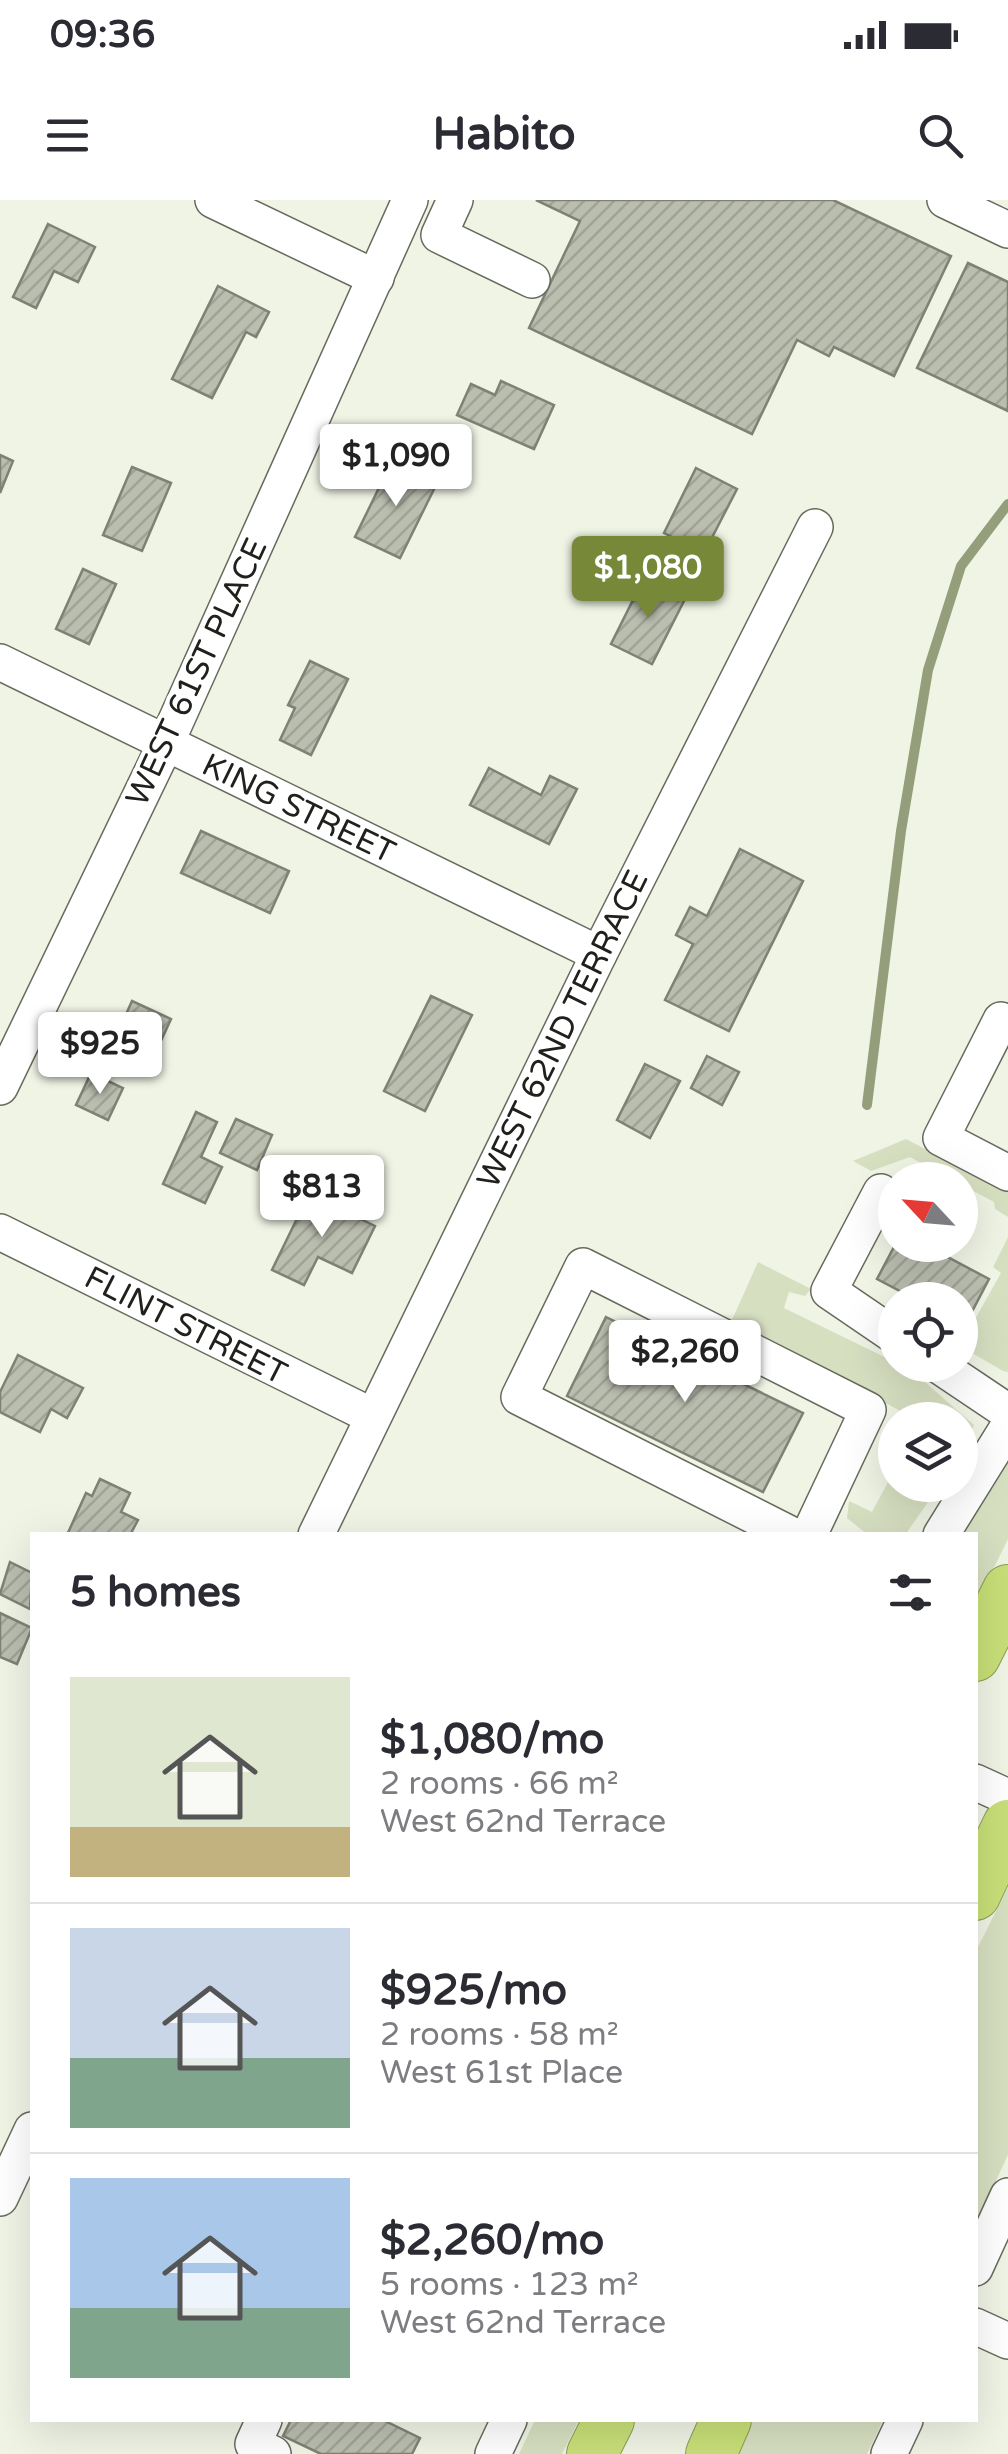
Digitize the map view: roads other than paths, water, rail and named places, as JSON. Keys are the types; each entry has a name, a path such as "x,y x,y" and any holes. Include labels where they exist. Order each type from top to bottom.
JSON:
{"highway":[{"path":"978,1650 1008,1590"},
{"path":"978,1888 1008,1826"},
{"path":"592,2454 608,2422"},
{"path":"710,2454 725,2422"}],"street":[{"path":"213,200 376,278"},
{"name":"WEST 61ST PLACE","path":"0,1087 166,742 410,200"},
{"path":"455,200 439,234 532,280"},
{"path":"961,203 1008,230"},
{"name":"WEST 62ND TERRACE","path":"317,1532 598,954 815,527"},
{"name":"KING STREET","path":"0,662 598,954"},
{"path":"1006,1016 940,1138 1008,1174"},
{"path":"878,1198 829,1292 878,1325"},
{"name":"FLINT STREET","path":"0,1232 372,1416"},
{"path":"786,1532 519,1397 583,1266 868,1410 810,1532"},
{"path":"963,1382 1008,1412"},
{"path":"943,1532 1008,1428"},
{"path":"978,1783 1008,1797"},
{"path":"0,2198 30,2134"},
{"path":"978,2263 1004,2215"},
{"path":"978,2327 1008,2341"},
{"path":"263,2422 252,2444 273,2454"},
{"path":"493,2454 508,2422"},
{"path":"889,2454 903,2422"}],"waterway":[{"path":"867,1105 901,831 928,670 961,566 1008,504"}]}
